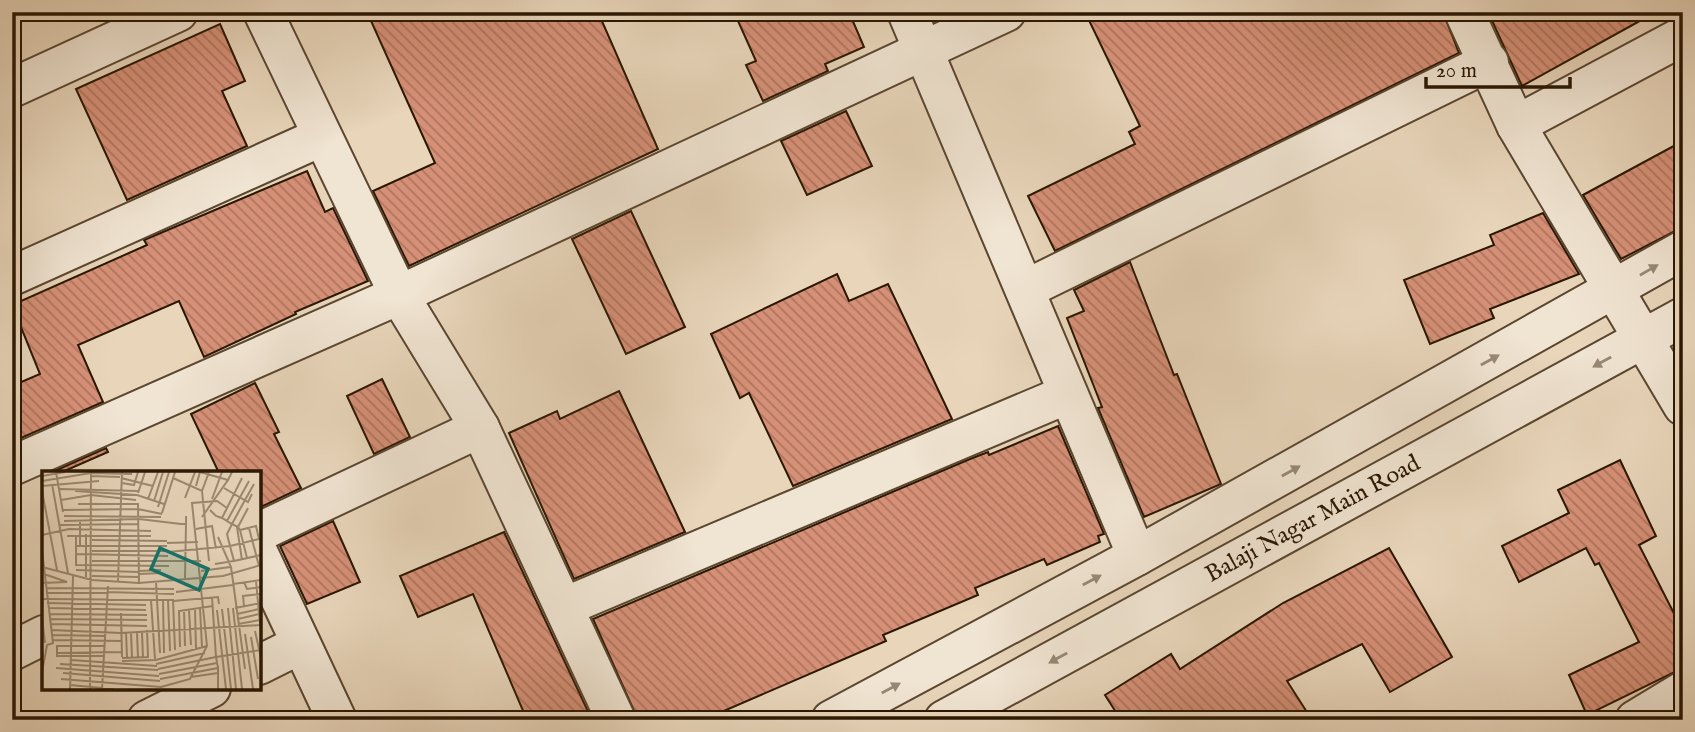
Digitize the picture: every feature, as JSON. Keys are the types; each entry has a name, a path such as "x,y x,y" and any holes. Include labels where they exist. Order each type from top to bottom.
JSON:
{"street":[{"path":"12,89 178,12"},
{"path":"263,12 399,295 480,428 616,720"},
{"path":"907,12 1137,556"},
{"path":"12,466 399,295 1006,12"},
{"path":"1464,12 1517,125 1683,406"},
{"path":"1517,125 1683,36"},
{"path":"1026,289 1489,62"},
{"path":"12,276 321,137"},
{"path":"831,720 1137,556 1683,250"},
{"name":"Balaji Nagar Main Road","path":"944,720 1683,317"},
{"path":"564,607 1068,394"},
{"path":"261,531 480,428"},
{"path":"261,558 337,720"},
{"path":"12,650 42,636"},
{"path":"261,664 301,644"},
{"path":"147,720 207,690"},
{"path":"1635,720 1683,691"}],"building":[{"path":"367,12 598,12 658,149 409,266 373,191 435,163"},
{"path":"734,12 849,12 864,47 825,64 828,71 763,101 746,65 756,61"},
{"path":"1085,12 1443,12 1459,53 1055,251 1028,196 1135,144 1129,132 1140,126"},
{"path":"1488,12 1656,12 1522,86"},
{"path":"220,24 245,81 222,91 247,146 127,200 76,89"},
{"path":"846,111 872,166 807,195 781,141"},
{"path":"1683,141 1683,227 1621,259 1583,195"},
{"path":"307,171 325,212 333,208 368,281 295,312 296,314 204,357 179,301 78,345 103,402 12,442 12,386 40,374 12,305 147,245 144,240"},
{"path":"631,211 685,327 626,354 572,239"},
{"path":"1543,213 1579,274 1490,309 1494,318 1430,344 1404,280 1494,245 1490,235"},
{"path":"1130,262 1174,375 1177,374 1221,484 1144,517 1098,408 1102,407 1067,318 1084,311 1074,290"},
{"path":"837,274 849,301 888,284 952,419 793,486 749,393 740,398 711,334"},
{"path":"382,379 410,437 374,454 347,396"},
{"path":"255,383 279,432 274,434 301,488 261,507 261,471 218,471 191,414"},
{"path":"619,391 685,532 574,579 509,433 557,411 560,419"},
{"path":"1058,426 1104,534 1098,536 1100,542 1047,565 1044,559 975,588 978,595 883,635 886,641 703,720 638,720 593,619 970,459 988,452 989,455"},
{"path":"106,448 108,452 65,471 54,471"},
{"path":"1620,460 1656,536 1639,545 1683,631 1683,668 1587,715 1569,675 1639,642 1599,563 1595,565 1586,548 1519,582 1502,546 1569,513 1558,490"},
{"path":"333,521 360,582 307,604 280,546"},
{"path":"504,532 592,720 527,720 473,594 418,617 400,576"},
{"path":"1389,548 1452,657 1390,692 1362,644 1287,681 1312,720 1121,720 1105,695 1171,654 1180,669 1283,603"}]}
